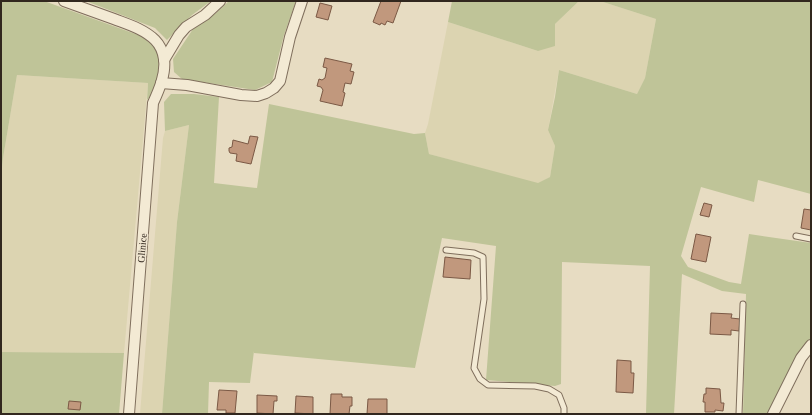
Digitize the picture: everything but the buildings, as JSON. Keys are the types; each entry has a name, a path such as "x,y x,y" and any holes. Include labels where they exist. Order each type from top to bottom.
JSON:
{"street":[{"name":"Glinice","path":"64,1 126,24 148,34 156,40 161,48 164,60 161,83 153,103 129,414"},
{"path":"164,60 179,35 186,27 205,15 220,1"},
{"path":"161,83 187,85 241,95 257,96 266,93 274,88 280,81 290,38 302,1"},
{"path":"773,414 801,358 811,345"}],"lane":[{"path":"796,236 811,239"},
{"path":"446,250 474,253 483,257 484,299 474,368 480,379 488,385 535,386 549,389 559,395 564,408 564,414"},
{"path":"739,414 743,304"}],"shaded area":[{"path":"579,1 600,1 656,19 645,78 637,94 559,70 548,130 555,146 550,177 538,184 429,154 425,133 448,22 538,51 555,24"},
{"path":"17,75 148,83 124,353 1,352 1,177"},
{"path":"189,125 177,222 162,414 140,414 163,138 165,131"}],"green space":[{"path":"1,1 44,1 141,36 161,52 158,86 147,100 148,83 17,75 1,177"},
{"path":"86,1 211,1 192,15 167,40 155,28"},
{"path":"229,1 296,1 284,35 272,82 255,90 182,79 174,72 173,59 193,29 216,13"},
{"path":"452,1 579,1 555,24 555,46 538,51 448,22"},
{"path":"600,1 811,1 811,194 758,180 754,202 701,187 681,256 688,267 729,282 741,284 749,234 811,243 811,340 797,355 768,414 743,414 746,294 722,291 682,274 674,414 646,414 650,266 562,262 561,384 555,386 486,380 496,246 442,238 415,368 254,353 254,351 250,383 209,382 208,414 162,414 177,222 189,125 165,131 164,102 171,94 194,94 219,97 214,183 257,188 269,104 414,134 425,133 429,154 538,183 550,177 555,146 548,130 559,70 637,94 645,78 656,19"},
{"path":"1,352 124,353 119,414 1,414"}]}
